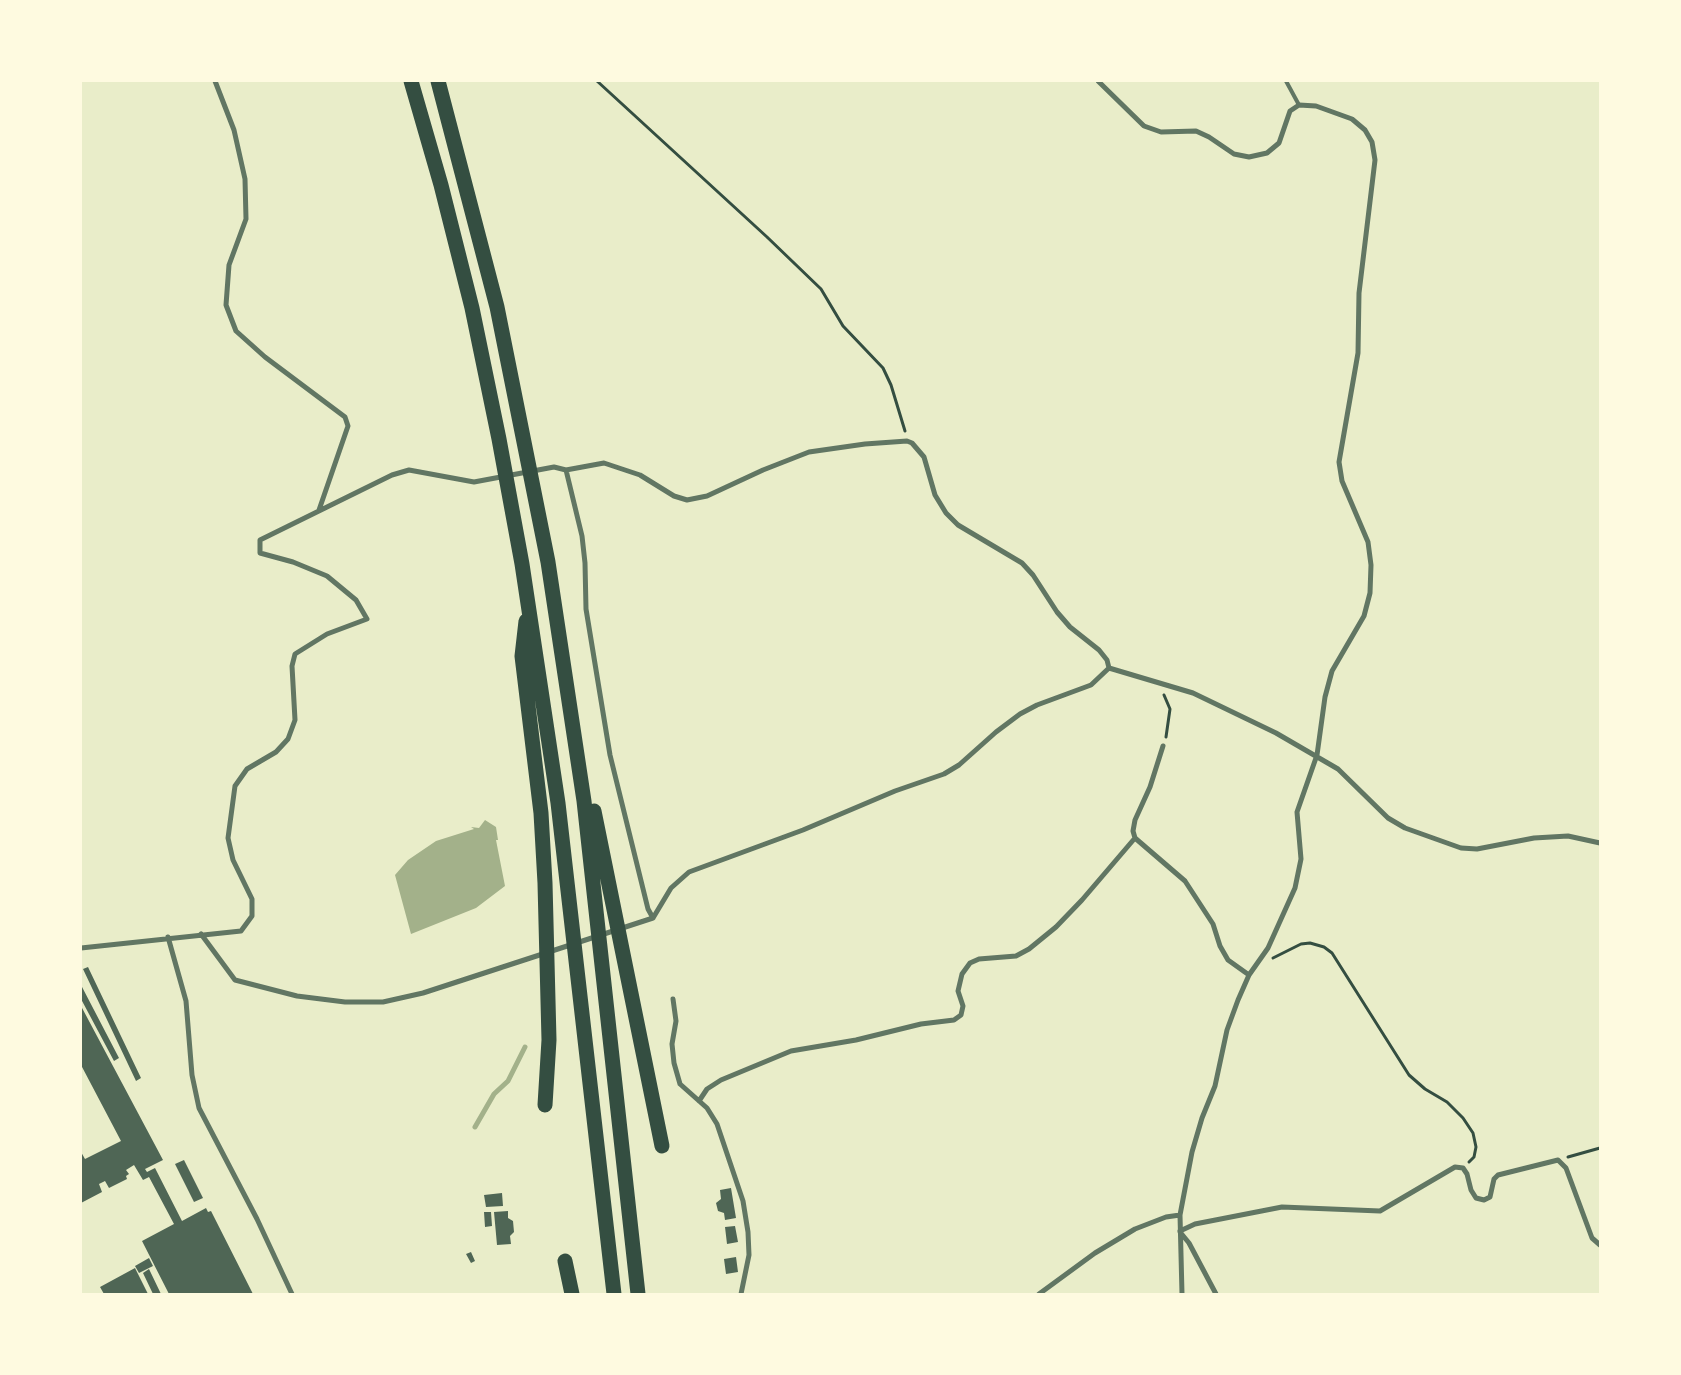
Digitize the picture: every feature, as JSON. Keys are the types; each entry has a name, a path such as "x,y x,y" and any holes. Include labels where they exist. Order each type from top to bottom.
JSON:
{"highway":[{"path":"411,81 441,185 472,308 501,449 528,599 558,803 614,1294"},
{"path":"438,81 497,307 544,542 567,682 598,921 638,1294"},
{"path":"528,599 522,656 541,813 549,1040 544,1105"},
{"path":"567,682 662,1146"},
{"path":"565,1261 572,1294"}],"street":[{"path":"215,81 234,130 245,179 246,219 229,265 226,305 236,331 265,357 345,417 348,426 318,510"},
{"path":"1098,81 1144,126 1161,132 1196,131 1209,136 1234,154 1249,157 1267,152 1279,143 1290,111 1299,105 1316,106 1352,119 1364,130 1372,142 1375,160 1359,293 1358,353 1338,462 1342,481 1368,542 1371,565 1370,593 1364,616 1332,672 1325,696 1317,755 1300,798 1297,812 1301,870 1268,948 1249,975 1227,1030 1215,1086 1192,1152 1180,1215 1182,1294"},
{"path":"81,948 168,937 240,931 252,916 252,899 233,860 228,838 235,786 247,770 276,752 288,739 295,720 292,666 295,654 327,634 367,619 356,600 327,576 293,562 260,553 260,540 392,475 409,470 474,482 554,467 566,470 604,463 640,475 674,496 687,500 707,496 763,470 809,452 865,444 907,442 919,449 924,457 935,495 946,513 958,524 1022,563 1033,575 1057,612 1070,627 1099,650 1107,660 1109,668"},
{"path":"566,470 582,536 585,563 586,609 610,755 648,910 653,918"},
{"path":"200,934 235,980 297,996 345,1002 383,1002 423,993 644,923 653,918 671,888 689,872 803,830 895,791 944,774 959,765 996,732 1020,714 1038,705 1092,685 1109,668"},
{"path":"1109,668 1123,670 1193,693 1214,702 1317,755 1338,769 1388,818 1405,828 1461,848 1477,849 1534,838 1568,836 1600,843"},
{"path":"1163,746 1150,787 1132,831 1135,838 1185,881 1213,924 1220,946 1228,960 1249,975"},
{"path":"699,1100 707,1089 721,1080 791,1051 856,1040 921,1024 954,1020 961,1015 963,1006 958,991 962,974 970,963 979,959 1016,956 1029,949 1056,927 1082,900 1135,838"},
{"path":"168,937 186,1001 192,1075 198,1108 257,1219 292,1294"},
{"path":"672,999 676,1022 672,1044 674,1063 680,1084 707,1108 717,1124 743,1202 748,1232 749,1255 741,1294"},
{"path":"1180,1231 1196,1224 1282,1207 1380,1211 1455,1167 1463,1168 1476,1198 1484,1200 1490,1197 1494,1180 1498,1175 1558,1160 1566,1168 1592,1238 1600,1245"},
{"path":"1040,1294 1095,1253 1135,1229 1166,1217 1180,1215"},
{"path":"1180,1231 1189,1243 1216,1294"}],"lane":[{"path":"1286,81 1299,105"}],"path":[{"path":"597,81 768,237 821,289 843,326 883,368 891,385 907,442"},
{"path":"1153,681 1166,697 1170,708 1170,722 1163,746"},
{"path":"1261,958 1275,958 1301,944 1310,943 1324,947 1332,953 1409,1075 1425,1089 1447,1102 1463,1118 1473,1133 1476,1147 1474,1157 1463,1168"},
{"path":"1558,1160 1600,1148"}],"shaded area":[{"path":"485,820 496,827 498,840 496,840 505,886 476,908 411,934 395,875 408,860 436,841 474,829 471,827 479,828"}],"building":[{"path":"88,967 141,1078 136,1081 83,969"},
{"path":"81,985 119,1058 114,1061 81,999"},
{"path":"81,1006 163,1160 145,1169 147,1172 155,1168 182,1221 206,1208 208,1212 211,1211 253,1294 169,1294 142,1241 174,1224 149,1177 143,1180 134,1165 126,1170 129,1174 126,1176 127,1179 109,1188 105,1181 99,1184 102,1192 81,1203 81,1152 85,1159 121,1141 81,1065"},
{"path":"184,1160 203,1198 194,1202 175,1164"},
{"path":"731,1188 736,1218 725,1220 724,1213 718,1211 716,1203 721,1199 720,1190"},
{"path":"502,1193 503,1206 486,1207 484,1195"},
{"path":"508,1211 508,1218 513,1221 514,1232 510,1236 511,1244 497,1245 494,1212"},
{"path":"484,1212 491,1212 492,1226 485,1227"},
{"path":"735,1226 738,1242 727,1244 725,1227"},
{"path":"471,1252 475,1261 471,1263 466,1254"},
{"path":"736,1257 738,1272 726,1274 724,1259"},
{"path":"149,1258 153,1266 139,1273 135,1266"},
{"path":"135,1268 148,1294 104,1294 100,1287"},
{"path":"149,1269 161,1294 153,1294 143,1273"}],"waterway":[{"path":"475,1127 494,1094 508,1081 525,1047"}]}
